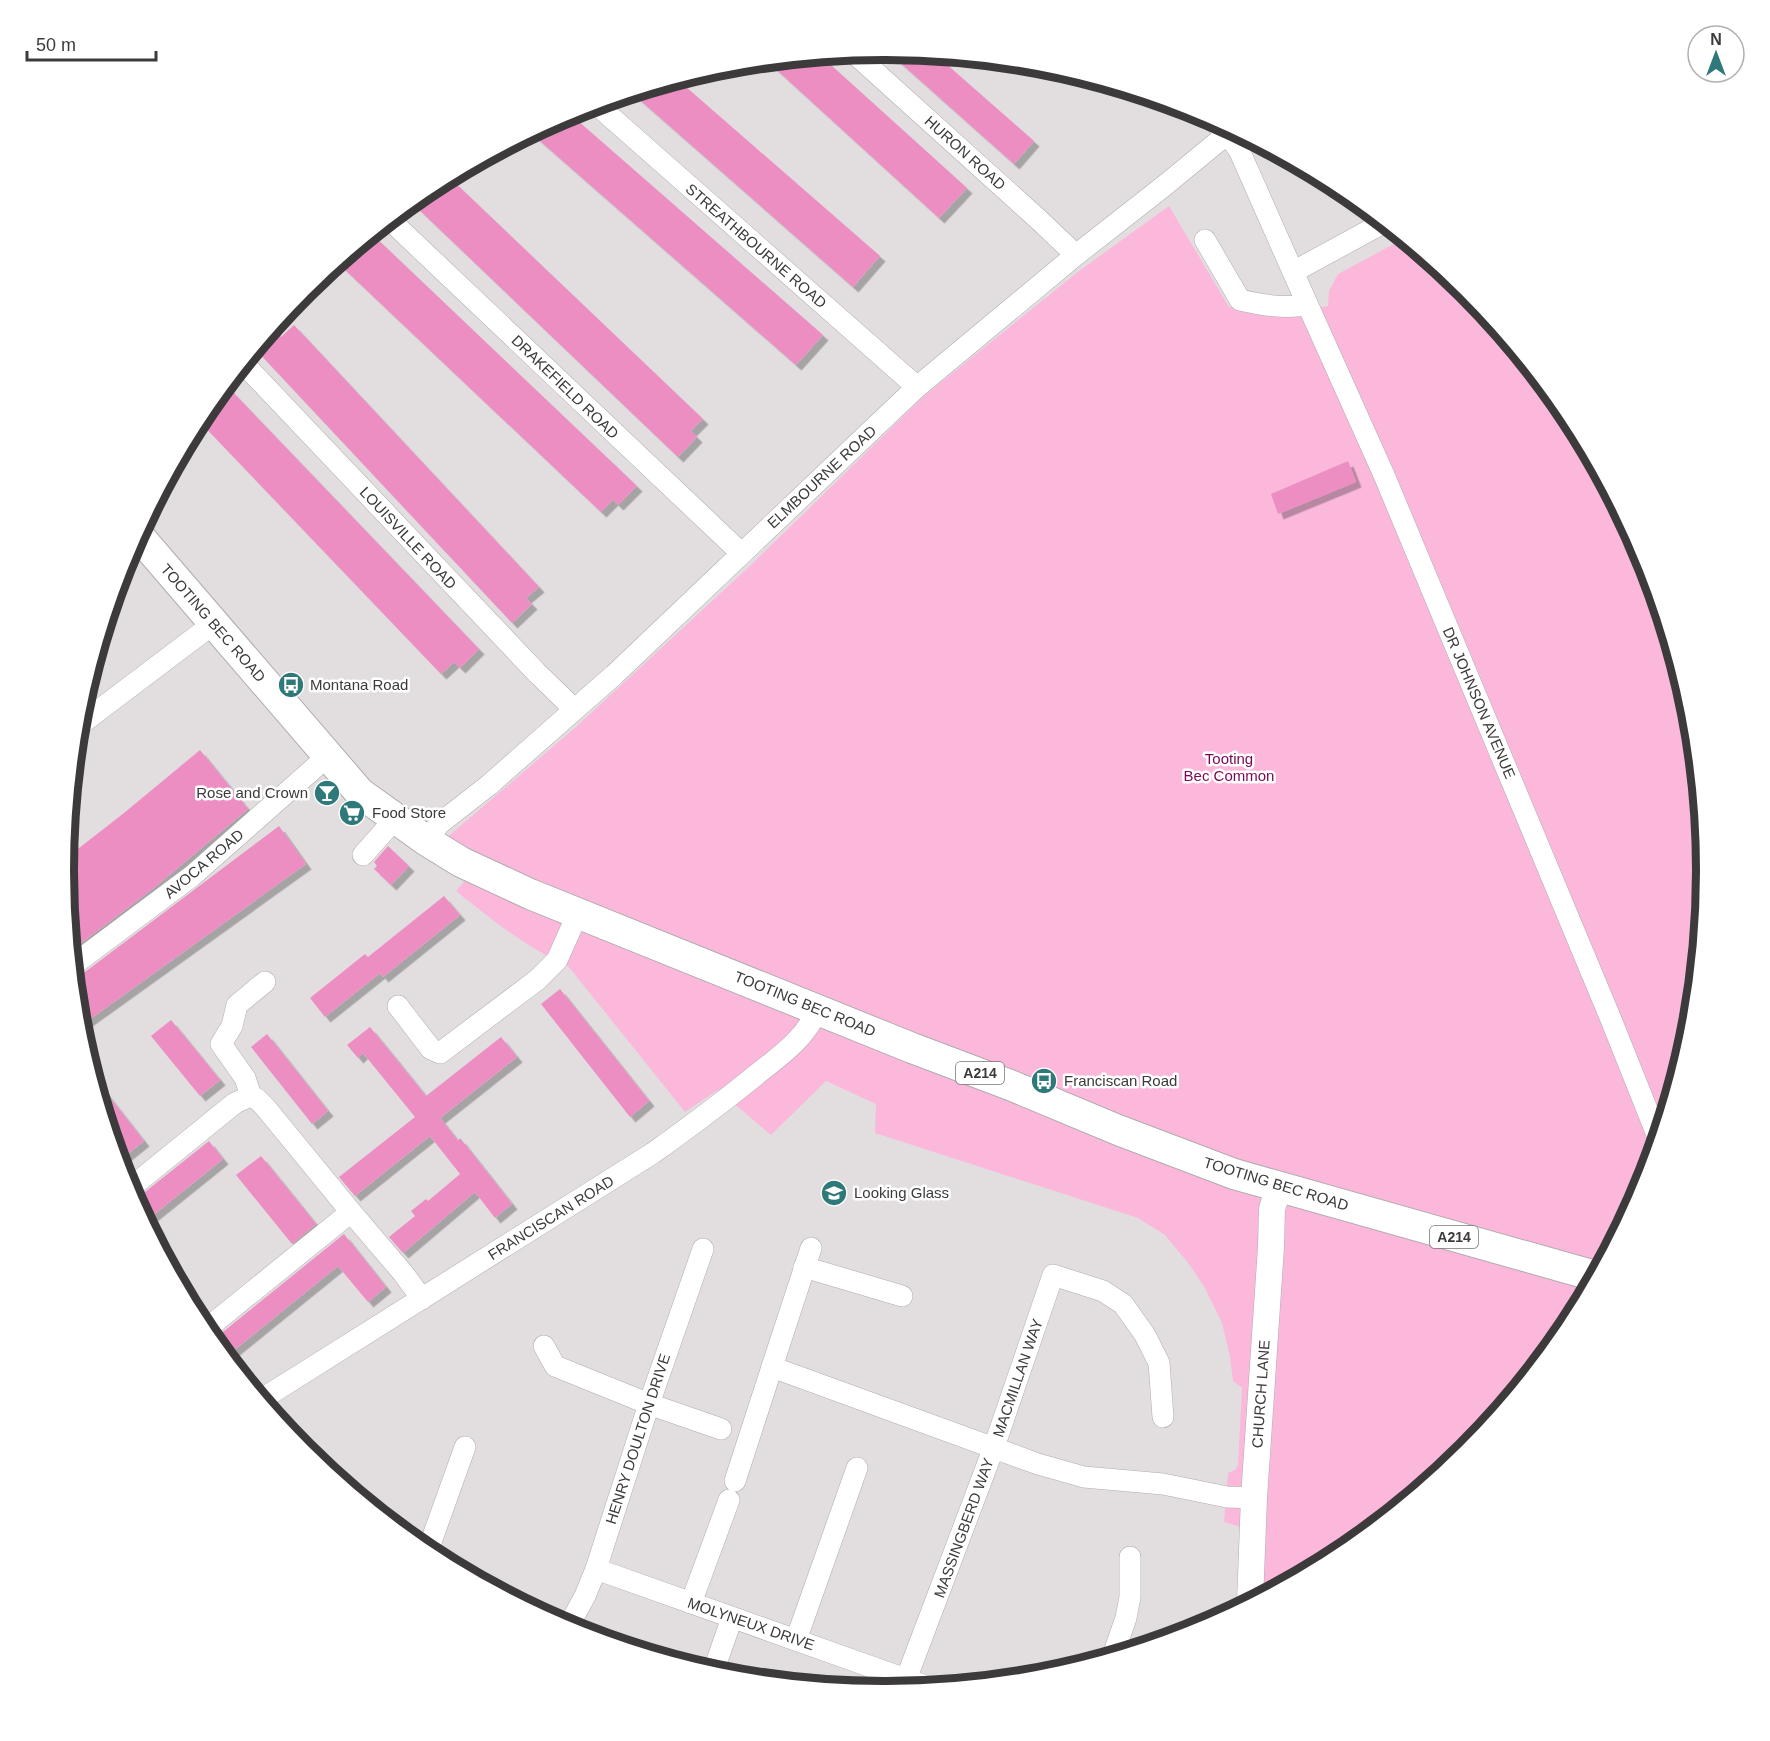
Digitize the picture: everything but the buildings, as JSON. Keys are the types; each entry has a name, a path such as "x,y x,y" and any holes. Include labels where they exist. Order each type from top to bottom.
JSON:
{"highway":[{"name":"TOOTING BEC ROAD","path":"144,542 360,793 426,841 466,864 530,894 1118,1130 1234,1174 1588,1274"}],"main road":[{"name":"CHURCH LANE","path":"1250,1593 1272,1209 1279,1186"}],"street":[{"name":"HURON ROAD","path":"864,61 1076,255"},
{"name":"STREATHBOURNE ROAD","path":"604,111 916,387"},
{"name":"ELMBOURNE ROAD","path":"426,841 439,824 489,785 614,675 916,387 1225,136"},
{"name":"DR JOHNSON AVENUE","path":"1233,139 1389,486 1654,1126"},
{"name":"DRAKEFIELD ROAD","path":"395,225 741,553"},
{"path":"1293,272 1377,226"},
{"path":"1205,240 1240,300 1267,306 1292,308 1307,305"},
{"name":"LOUISVILLE ROAD","path":"249,369 537,673 574,709"},
{"path":"89,718 213,624"},
{"name":"AVOCA ROAD","path":"79,960 192,876 328,756"},
{"path":"363,855 395,819"},
{"path":"398,1006 431,1048 440,1053 537,980 557,960 578,912"},
{"path":"265,982 237,1005 232,1026 221,1044 245,1078 251,1096 265,1107 403,1272 422,1299"},
{"name":"FRANCISCAN ROAD","path":"268,1395 653,1153 780,1056 800,1038 812,1023 818,1009"},
{"path":"137,1183 235,1103 251,1096"},
{"path":"213,1324 351,1212"},
{"name":"HENRY DOULTON DRIVE","path":"572,1618 585,1596 596,1569 702,1249"},
{"path":"691,1603 732,1491 808,1258 902,1296"},
{"name":"MACMILLAN WAY","path":"772,1367 994,1447 1053,1275 1103,1291 1123,1304 1145,1335 1159,1363 1163,1417"},
{"path":"544,1346 555,1366 649,1404 721,1429"},
{"path":"432,1542 465,1447"},
{"name":"MASSINGBERD WAY","path":"906,1680 994,1447 1038,1464 1084,1477 1163,1484 1227,1497 1254,1498"},
{"path":"796,1640 857,1468"},
{"path":"1116,1647 1126,1618 1130,1597 1130,1557"},
{"name":"MOLYNEUX DRIVE","path":"596,1569 796,1640 894,1681"},
{"path":"716,1663 732,1618"}],"green space":[{"name":"Tooting Bec Common","path":"1169,206 1229,307 1280,314 1328,306 1329,291 1338,274 1397,242 1458,297 1494,336 1559,420 1587,465 1634,560 1652,610 1668,661 1689,765 1696,870 1689,976 1668,1080 1634,1181 1612,1229 1559,1321 1528,1364 1458,1444 1378,1514 1335,1544 1258,1589 1261,1533 1224,1522 1228,1473 1235,1470 1238,1465 1242,1388 1233,1381 1222,1323 1205,1288 1165,1235 1138,1218 875,1133 876,1104 826,1081 771,1135 718,1090 685,1112 568,966 525,943 456,891 486,856 445,839 576,727 751,565 924,396 1079,271"}],"place":[{"name":"Montana Road","path":"291,685"},
{"name":"Rose and Crown","path":"327,793"},
{"name":"Food Store","path":"352,813"},
{"name":"Franciscan Road","path":"1044,1081"},
{"name":"Looking Glass","path":"834,1193"}]}
